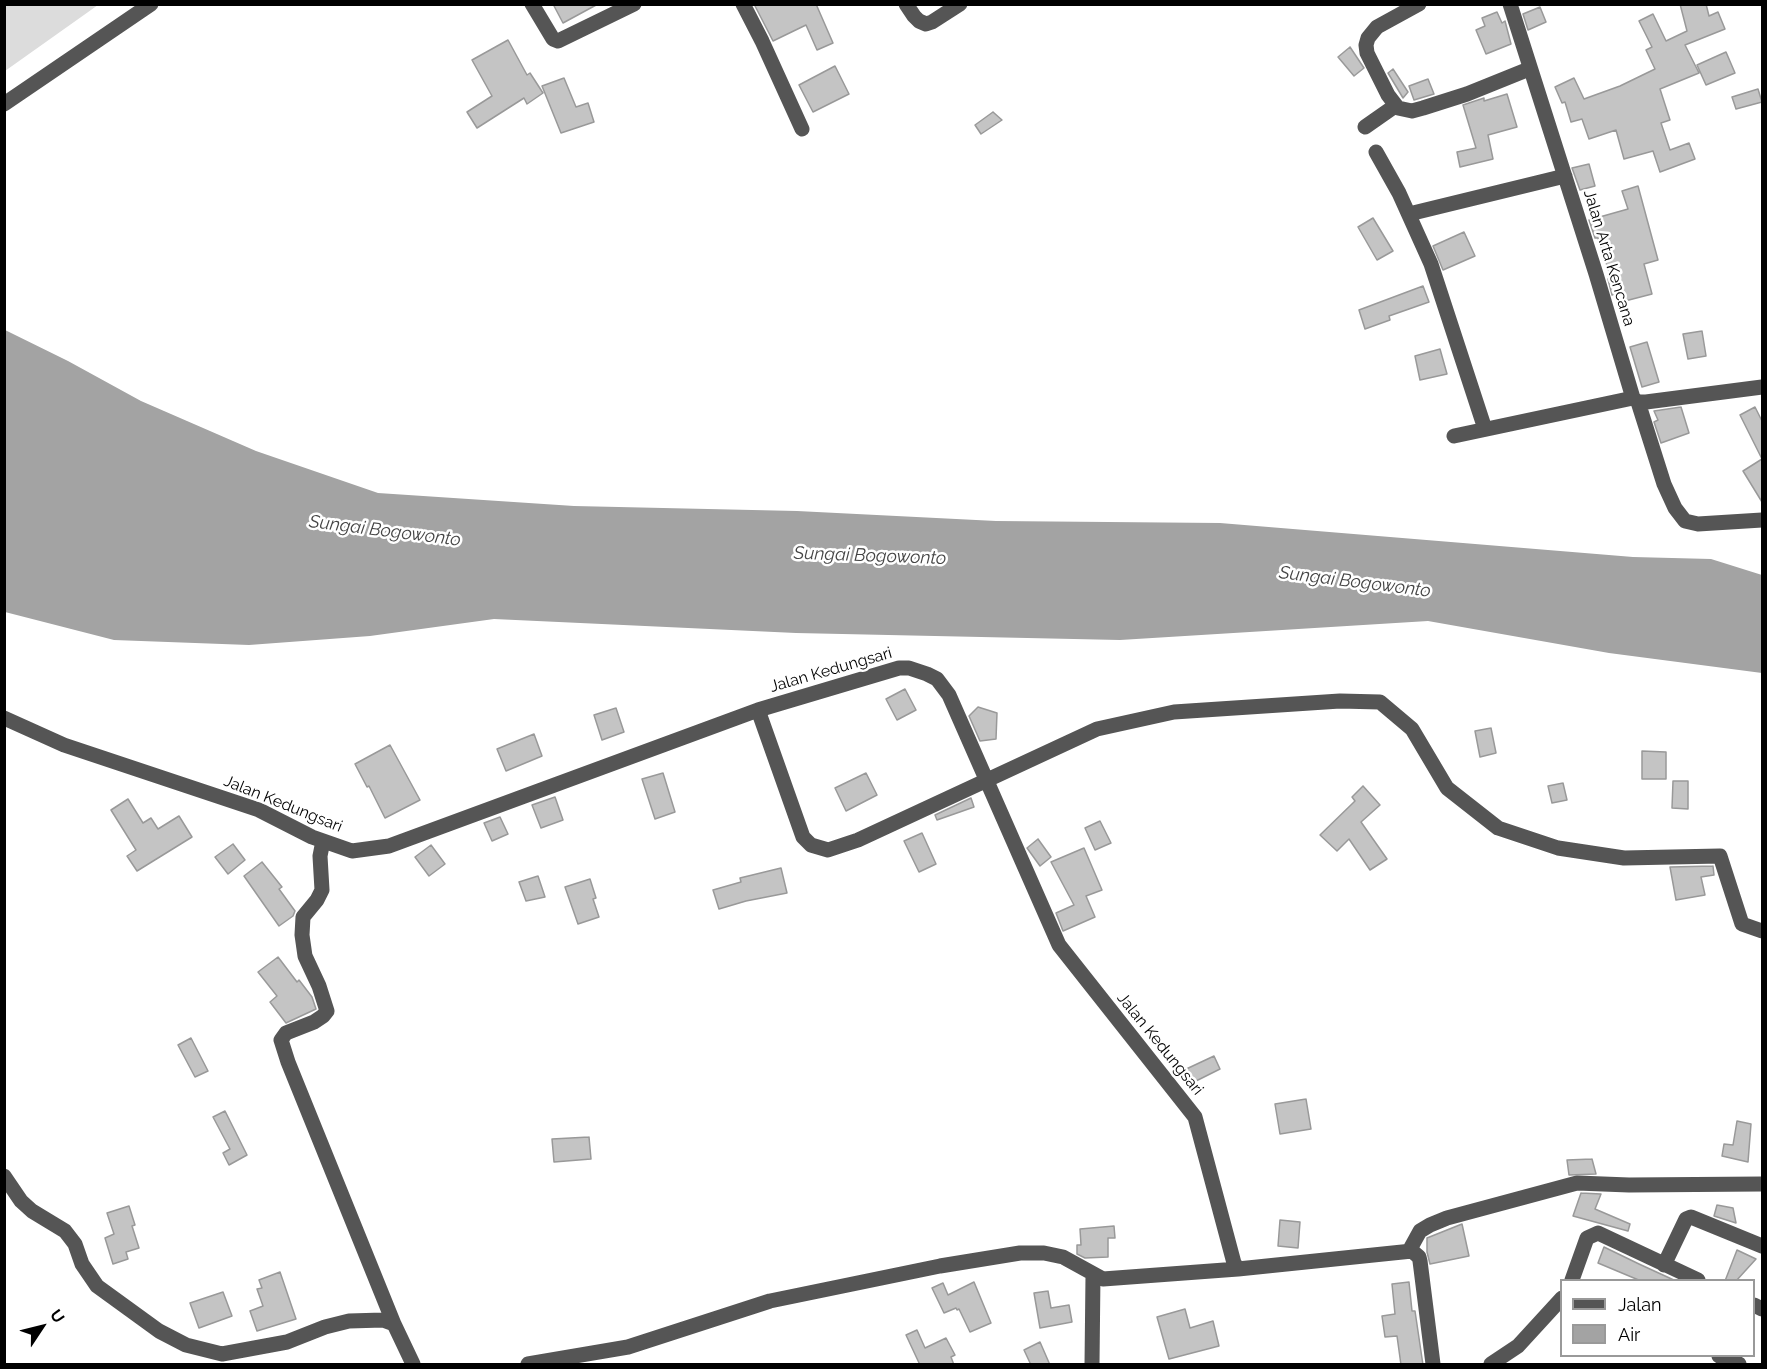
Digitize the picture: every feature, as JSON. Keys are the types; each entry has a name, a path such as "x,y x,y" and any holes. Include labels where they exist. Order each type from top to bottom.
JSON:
{"street":[{"path":"532,4 553,39 558,41 634,4"},
{"path":"743,4 802,129"},
{"path":"906,4 920,21 926,24 960,4"},
{"path":"1419,4 1377,27 1368,38 1366,45 1367,53 1395,106 1405,111 1423,108 1467,94 1530,69"},
{"name":"Jalan Arta Kencana","path":"1510,4 1636,400 1664,484 1675,508 1685,521 1698,524 1762,520"},
{"path":"4,104 143,6"},
{"path":"1365,127 1395,106"},
{"path":"1376,152 1392,178 1431,264 1485,429"},
{"path":"1409,214 1565,176"},
{"path":"1454,436 1636,400 1762,387"},
{"name":"Jalan Kedungsari","path":"4,718 64,745 259,810 323,841 352,852 389,846 758,710 899,668 909,668 927,674 937,679 949,695 1059,945 1196,1118 1234,1263 1238,1269"},
{"path":"758,710 803,837 811,845 828,850 858,840 1097,729 1174,712 1340,701 1380,702 1412,729 1446,788 1497,828 1558,848 1624,858 1720,856 1742,924 1762,931"},
{"path":"323,841 320,856 322,890 303,917 302,935 305,956 319,986 327,1011 314,1022 286,1033 281,1040 394,1324 413,1365"},
{"path":"4,1176 21,1201 32,1211 65,1231 75,1244 82,1264 97,1286 159,1330 186,1345 222,1354 287,1342 325,1327 349,1321 383,1320 394,1324"},
{"path":"1412,1252 1420,1230 1447,1218 1577,1183 1762,1184"},
{"path":"1664,1265 1686,1219 1691,1217 1762,1246"},
{"path":"1573,1279 1587,1238 1598,1233 1694,1279"},
{"path":"528,1365 628,1347 770,1301 940,1266 1020,1253 1044,1253 1062,1257 1075,1262 1102,1279 1238,1269 1412,1252"},
{"path":"1412,1252 1420,1262 1433,1365"},
{"path":"1092,1365 1093,1275"},
{"path":"1491,1365 1518,1346 1560,1300"},
{"path":"1721,1357 1739,1365"}],"shaded area":[{"path":"5,4 98,4 98,5 5,71"}],"water":[{"name":"Sungai Bogowonto","path":"5,330 141,401 256,451 378,493 574,506 797,511 996,521 1220,523 1633,557 1711,559 1762,575 1762,673 1609,653 1428,621 1120,640 796,633 494,619 370,636 249,645 114,640 5,612"}],"building":[{"path":"553,4 598,4 563,23"},
{"path":"754,4 816,4 833,43 817,50 806,25 773,41"},
{"path":"1680,4 1706,4 1709,16 1718,12 1725,29 1685,45 1699,73 1660,89 1670,120 1661,123 1670,150 1689,143 1695,159 1660,172 1653,151 1624,159 1616,130 1589,139 1582,119 1571,122 1565,102 1562,103 1555,87 1574,78 1584,99 1620,86 1655,69 1646,50 1652,47 1639,21 1653,14 1666,41 1687,31"},
{"path":"1540,7 1546,22 1528,30 1523,14"},
{"path":"1497,12 1502,23 1505,21 1511,44 1486,54 1476,30 1485,26 1482,18"},
{"path":"508,40 527,75 530,73 543,93 527,104 524,98 477,128 467,112 492,96 472,60"},
{"path":"1350,47 1364,68 1354,76 1338,57"},
{"path":"1726,52 1735,73 1706,85 1697,65"},
{"path":"835,66 849,94 813,112 799,85"},
{"path":"1393,69 1408,92 1403,98 1388,73"},
{"path":"564,78 576,107 588,103 594,122 561,133 542,86"},
{"path":"1428,79 1434,94 1414,100 1409,86"},
{"path":"1758,89 1762,102 1736,109 1732,97"},
{"path":"1507,94 1517,127 1488,135 1493,159 1460,167 1457,152 1476,148 1463,105"},
{"path":"993,112 1002,120 981,134 975,125"},
{"path":"1589,164 1595,186 1580,190 1572,168"},
{"path":"1638,186 1658,260 1644,264 1652,294 1625,301 1623,292 1612,295 1608,279 1611,278 1598,238 1595,238 1589,220 1628,209 1622,191"},
{"path":"1373,218 1393,251 1377,260 1358,227"},
{"path":"1464,232 1475,256 1443,270 1433,246"},
{"path":"1423,286 1429,302 1389,316 1390,320 1365,329 1359,310"},
{"path":"1702,331 1706,356 1688,359 1683,334"},
{"path":"1647,342 1659,382 1642,387 1630,347"},
{"path":"1440,349 1447,374 1420,380 1415,356"},
{"path":"1681,407 1689,433 1661,443 1654,422 1658,420 1654,411"},
{"path":"1755,407 1762,421 1762,459 1740,415"},
{"path":"1762,459 1762,502 1743,471"},
{"path":"905,689 916,710 897,720 886,699"},
{"path":"978,707 997,713 996,739 980,741 969,716"},
{"path":"616,708 624,732 602,740 594,715"},
{"path":"1491,728 1496,753 1480,757 1475,731"},
{"path":"534,734 542,756 506,771 497,749"},
{"path":"390,745 420,800 385,818 355,764"},
{"path":"1642,751 1666,752 1666,779 1642,779"},
{"path":"663,773 675,812 655,819 642,779"},
{"path":"866,773 877,795 846,811 835,788"},
{"path":"1673,781 1688,781 1688,809 1672,808"},
{"path":"1563,783 1567,800 1552,803 1548,786"},
{"path":"1363,786 1380,805 1361,822 1387,859 1370,870 1349,839 1337,851 1320,835 1355,801 1352,797"},
{"path":"555,797 563,820 541,828 532,805"},
{"path":"971,798 974,807 937,820 935,815"},
{"path":"128,799 143,823 151,818 158,829 179,816 192,837 137,871 127,856 136,850 111,810"},
{"path":"500,817 508,834 492,841 484,823"},
{"path":"1100,821 1111,843 1095,850 1085,828"},
{"path":"922,833 936,864 919,872 904,841"},
{"path":"1038,839 1051,857 1040,866 1027,848"},
{"path":"233,844 245,860 228,874 215,857"},
{"path":"431,845 445,864 429,876 415,857"},
{"path":"1084,848 1102,890 1086,896 1095,917 1063,931 1056,913 1074,905 1051,862"},
{"path":"262,862 282,887 279,889 295,911 293,916 279,926 244,876"},
{"path":"1713,866 1714,875 1701,877 1705,895 1676,900 1670,867"},
{"path":"781,868 787,893 719,909 713,890 741,882 740,878"},
{"path":"538,876 545,897 526,901 519,882"},
{"path":"590,879 599,917 578,924 565,887"},
{"path":"278,957 312,997 316,1009 286,1023 270,1002 277,996 258,972"},
{"path":"191,1038 208,1071 195,1077 178,1045"},
{"path":"1214,1056 1220,1069 1192,1083 1182,1071"},
{"path":"1306,1099 1311,1129 1280,1134 1275,1104"},
{"path":"225,1111 247,1155 229,1165 223,1153 230,1149 213,1117"},
{"path":"1737,1121 1751,1124 1748,1162 1722,1156 1724,1144 1733,1145"},
{"path":"589,1137 591,1159 554,1162 552,1139"},
{"path":"1592,1159 1596,1174 1569,1175 1567,1160"},
{"path":"1581,1193 1601,1194 1595,1209 1630,1224 1628,1231 1573,1216"},
{"path":"1717,1205 1733,1208 1736,1223 1714,1216"},
{"path":"129,1206 139,1248 126,1252 128,1259 113,1264 105,1238 114,1234 107,1213"},
{"path":"1280,1220 1300,1222 1298,1248 1278,1246"},
{"path":"1462,1224 1469,1256 1430,1264 1427,1238"},
{"path":"1114,1226 1115,1238 1108,1238 1108,1257 1085,1258 1077,1254 1077,1245 1081,1245 1080,1229"},
{"path":"1604,1247 1672,1279 1636,1279 1598,1263"},
{"path":"1737,1250 1756,1259 1738,1279 1726,1279"},
{"path":"280,1272 296,1319 257,1331 250,1311 263,1306 257,1289 262,1288 259,1280"},
{"path":"974,1282 991,1323 970,1332 959,1309 944,1313 932,1288 943,1283 948,1295"},
{"path":"1409,1282 1412,1311 1415,1311 1423,1365 1401,1365 1397,1336 1385,1337 1382,1316 1395,1314 1392,1284"},
{"path":"1048,1291 1051,1308 1069,1305 1072,1322 1040,1328 1034,1293"},
{"path":"223,1292 232,1316 199,1328 190,1303"},
{"path":"1185,1309 1190,1328 1213,1321 1219,1346 1169,1359 1157,1317"},
{"path":"917,1330 925,1348 946,1338 955,1355 951,1357 954,1365 920,1365 906,1335"},
{"path":"1040,1342 1050,1365 1031,1365 1024,1350"}]}
